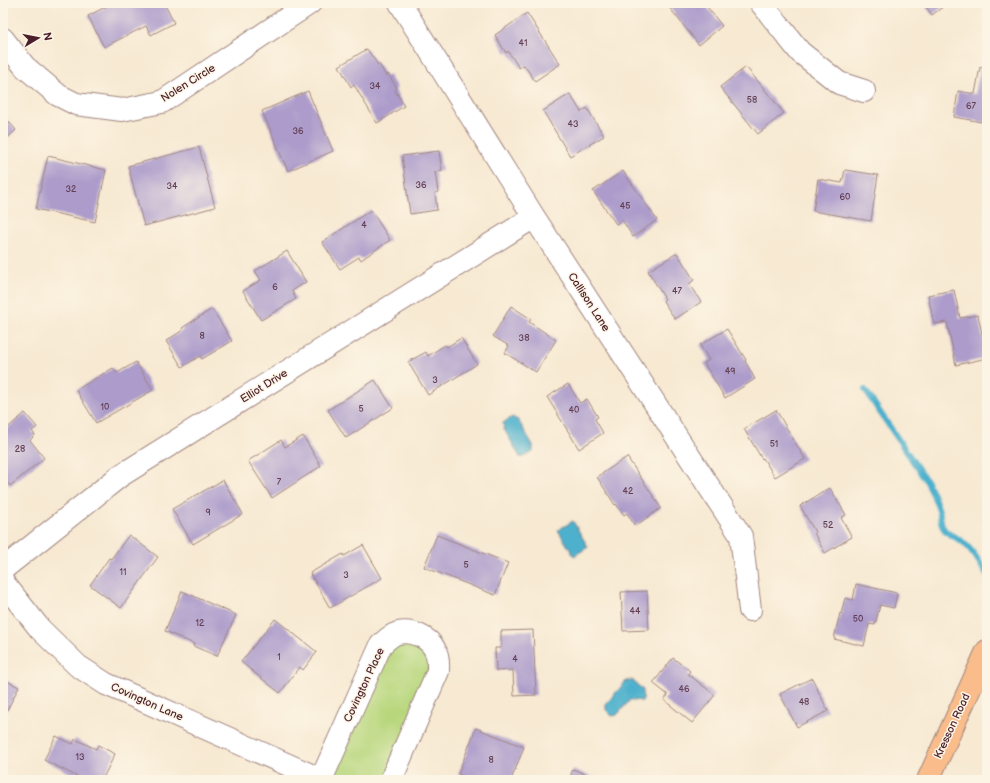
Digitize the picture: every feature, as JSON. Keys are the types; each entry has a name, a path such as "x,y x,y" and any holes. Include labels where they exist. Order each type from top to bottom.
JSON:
{"main road":[{"name":"Kresson Road","path":"928,780 987,651"}],"street":[{"name":"Nolen Circle","path":"3,40 25,67 58,95 76,104 122,110 162,102 310,3"},
{"name":"Callison Lane","path":"400,3 534,217 741,536 750,610"},
{"path":"761,3 800,52 839,83 864,91"},
{"name":"Elliot Drive","path":"3,569 120,476 534,217"},
{"name":"Covington Lane","path":"3,582 40,629 78,666 106,684 322,780"},
{"name":"Covington Place","path":"322,780 381,645 398,633 409,632 420,635 429,641 435,650 438,660 438,671 390,780"}],"green space":[{"path":"389,638 435,650 391,780 322,780"}],"water":[{"path":"512,417 518,420 533,445 533,452 524,457 520,457 504,429 503,423"},
{"path":"573,521 588,547 574,556 558,530"},
{"path":"632,680 643,690 642,695 644,698 641,702 639,700 633,701 631,699 617,715 612,716 606,710 606,704 626,681"}],"building":[{"path":"113,3 164,3 174,23 151,35 146,26 104,47 88,16"},
{"path":"674,3 704,3 722,26 699,45 669,7"},
{"path":"923,3 948,3 932,15"},
{"path":"527,13 560,64 535,81 524,65 519,68 508,51 506,53 495,35"},
{"path":"367,49 386,76 388,74 397,88 395,90 404,106 377,123 354,85 351,87 339,66"},
{"path":"746,67 784,113 758,134 720,87"},
{"path":"980,67 987,68 987,123 954,117 958,91 975,94"},
{"path":"308,91 333,151 288,171 262,111"},
{"path":"570,94 581,112 587,108 604,136 570,156 543,111"},
{"path":"3,115 16,130 3,142"},
{"path":"199,147 215,207 144,226 128,166"},
{"path":"439,151 442,171 435,172 438,192 435,193 437,210 410,214 402,156"},
{"path":"48,156 106,170 95,222 36,209"},
{"path":"845,170 878,175 871,221 813,211 818,179 842,183"},
{"path":"623,171 657,220 633,237 622,220 616,224 593,191"},
{"path":"371,210 390,240 361,260 359,257 340,269 322,242"},
{"path":"287,251 306,282 292,291 296,299 261,320 243,291 261,280 255,271"},
{"path":"677,253 694,280 689,284 701,302 675,319 663,301 665,299 648,271"},
{"path":"954,290 960,318 978,315 984,343 987,342 987,358 956,365 947,322 934,324 928,295"},
{"path":"511,306 531,319 529,322 556,340 536,372 505,353 509,346 493,336"},
{"path":"212,309 232,341 202,359 200,356 182,367 166,341 183,330 182,328"},
{"path":"727,329 746,360 745,361 755,379 725,398 704,363 709,360 700,345"},
{"path":"461,338 477,364 428,395 408,362 426,352 428,356 445,345 447,347"},
{"path":"136,362 153,390 96,423 76,390 113,368 117,373"},
{"path":"375,380 393,408 346,438 328,410"},
{"path":"568,384 580,403 587,399 598,417 595,419 603,433 579,449 547,397"},
{"path":"776,410 805,459 775,477 744,429"},
{"path":"25,413 37,427 32,431 35,435 30,440 44,458 10,486 3,477 3,432"},
{"path":"303,436 321,466 272,498 248,461 281,440 285,447"},
{"path":"627,457 661,508 635,526 627,513 624,515 616,504 615,505 597,477"},
{"path":"223,480 243,514 193,544 172,509"},
{"path":"830,488 846,515 841,518 852,537 825,553 800,506"},
{"path":"129,535 158,557 121,608 90,585 109,558 111,559"},
{"path":"437,535 508,563 495,595 424,567"},
{"path":"363,545 382,578 330,608 310,573 343,554 344,556"},
{"path":"856,584 897,593 894,608 880,605 875,625 869,624 864,646 834,639 845,598 853,600"},
{"path":"182,591 236,615 217,656 193,646 194,644 165,631"},
{"path":"647,591 649,630 623,631 621,592"},
{"path":"275,619 317,652 303,670 300,667 280,693 241,662"},
{"path":"533,630 536,695 514,696 513,670 496,671 495,648 501,648 501,631"},
{"path":"673,658 690,671 688,674 715,695 692,723 664,700 668,695 653,683"},
{"path":"812,678 828,711 797,727 780,694"},
{"path":"3,679 19,687 3,718"},
{"path":"476,728 524,747 511,780 473,780 458,774"},
{"path":"56,736 73,744 75,739 96,749 98,745 115,754 102,780 84,780 44,760"},
{"path":"573,769 599,780 569,780"}],"waterway":[{"path":"865,390 927,482 937,504 944,529 962,541 971,550 987,576"}]}
